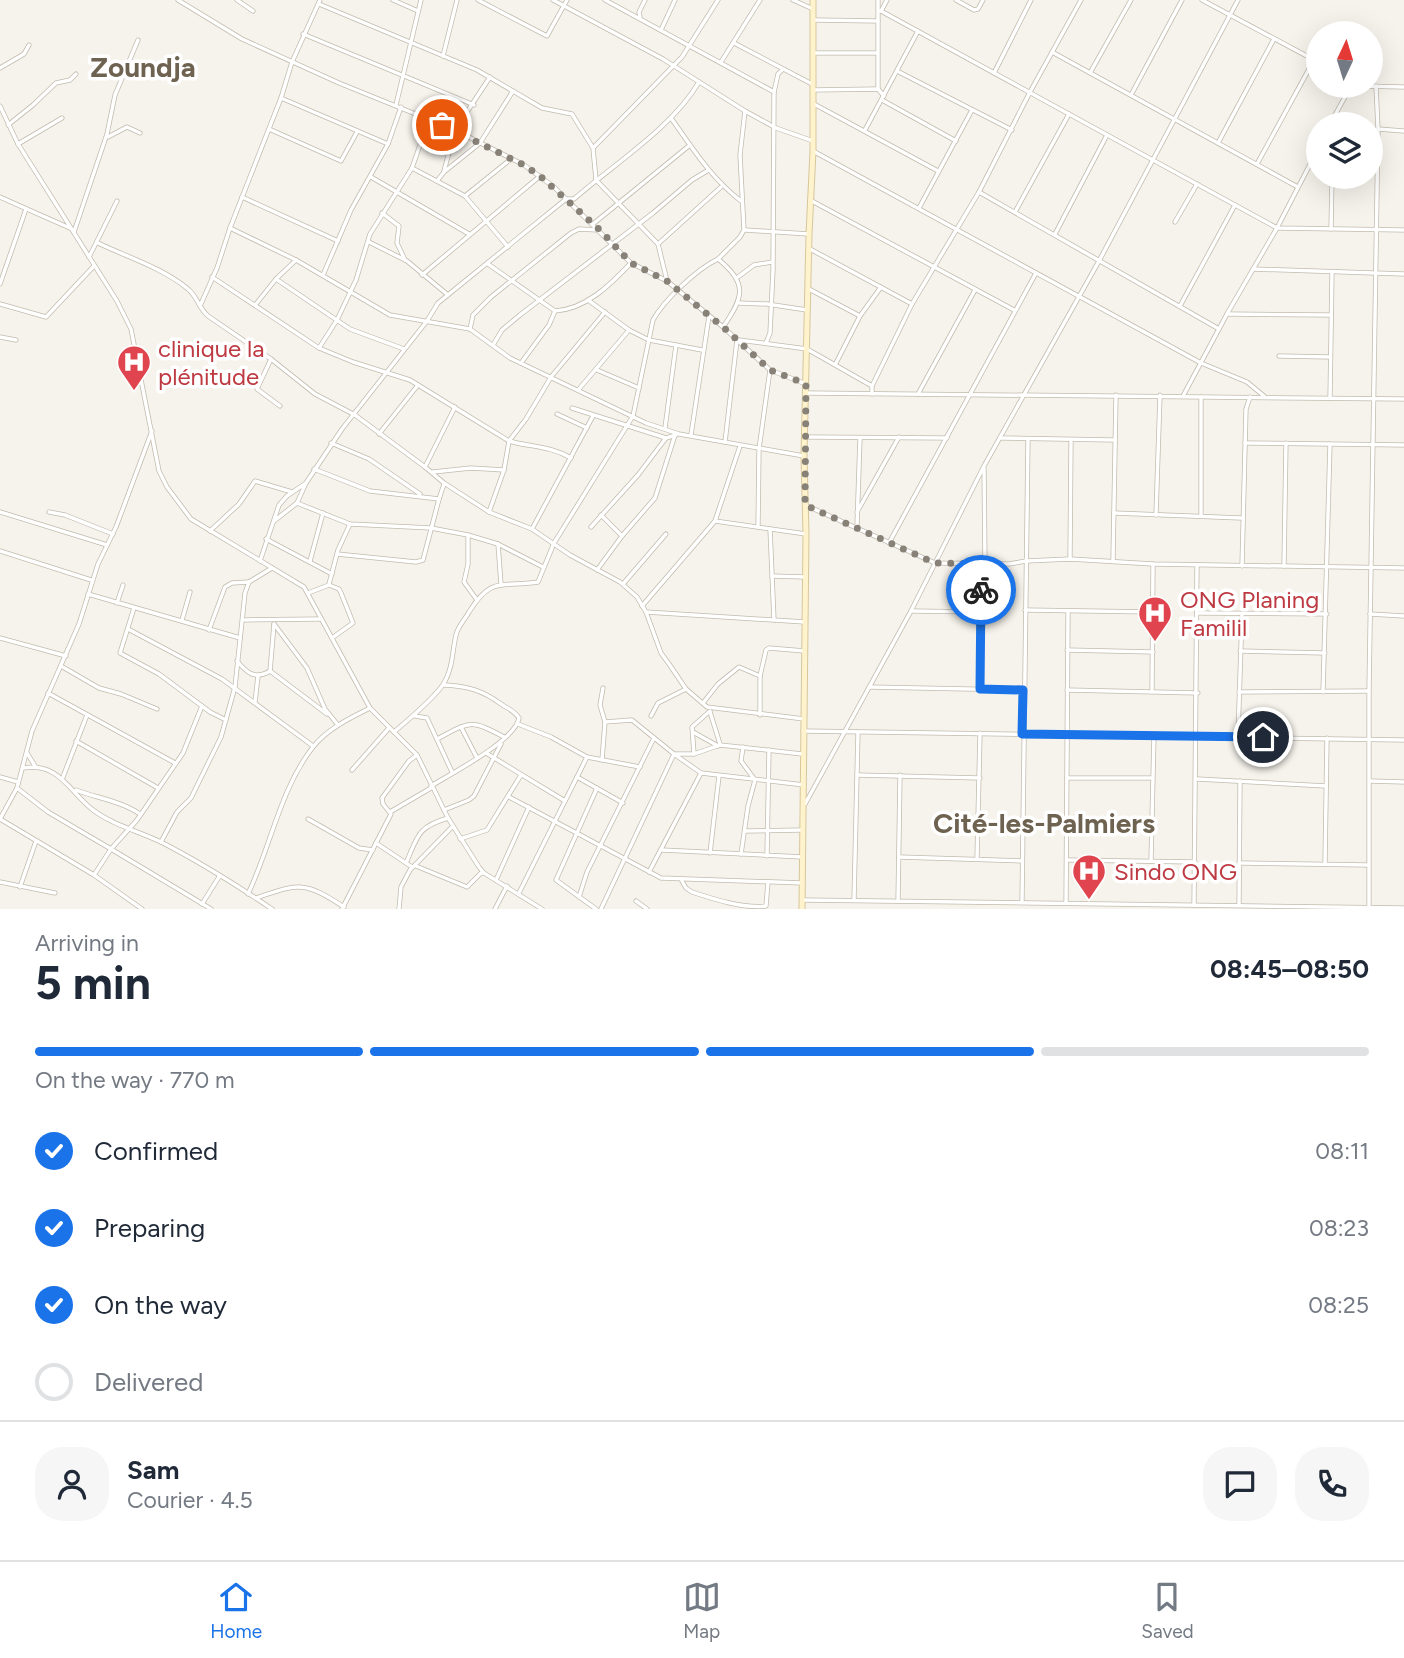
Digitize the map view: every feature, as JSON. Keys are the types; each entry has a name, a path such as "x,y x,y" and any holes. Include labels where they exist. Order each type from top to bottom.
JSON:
{"street":[{"path":"178,0 242,39 455,130 540,176 593,223 631,263 667,281 770,370 806,384"},
{"path":"237,0 253,11"},
{"path":"393,0 418,11"},
{"path":"323,275 351,210 388,144 421,0"},
{"path":"443,56 457,0"},
{"path":"478,0 547,36 567,0"},
{"path":"553,0 673,65 776,128 813,141"},
{"path":"641,20 639,12 645,0"},
{"path":"660,30 675,0"},
{"path":"593,148 682,57 718,0"},
{"path":"721,62 760,0"},
{"path":"793,0 813,9"},
{"path":"802,909 806,534 804,456 813,151 813,0"},
{"path":"878,0 878,89 883,98 956,141"},
{"path":"879,16 887,0"},
{"path":"956,0 976,10 983,0"},
{"path":"994,73 1031,0"},
{"path":"872,394 872,386 912,304 979,192 1081,0"},
{"path":"1090,73 1131,0"},
{"path":"1131,95 1182,0"},
{"path":"1202,0 1306,56"},
{"path":"804,806 911,611 984,466 1238,0"},
{"path":"607,1 774,92"},
{"path":"199,308 281,98 292,62 319,2 490,77 542,108 572,114 593,148 596,180 658,244 667,281"},
{"path":"813,20 879,16 918,31 1277,228 1404,230"},
{"path":"865,130 918,31"},
{"path":"303,34 474,105"},
{"path":"1218,143 1274,39"},
{"path":"73,231 106,138 115,95 138,40"},
{"path":"734,43 813,87 878,89"},
{"path":"0,68 24,54 29,45"},
{"path":"1052,52 1296,186"},
{"path":"813,53 877,53"},
{"path":"682,57 682,71"},
{"path":"766,343 770,333 772,305 776,128 774,92 778,74 782,70"},
{"path":"897,71 1012,130"},
{"path":"8,125 56,83 76,74"},
{"path":"444,172 455,130 490,77"},
{"path":"1257,164 1306,78"},
{"path":"272,522 297,502 331,443 428,321 438,303 566,199 574,199 671,118 699,82"},
{"path":"1383,86 1404,86"},
{"path":"436,181 480,143 514,90"},
{"path":"281,98 388,144"},
{"path":"813,103 938,171"},
{"path":"0,106 2,116 18,144 117,301 131,329 159,471 165,483 186,513 210,531 300,583 370,708 417,755 448,818 484,873 542,909"},
{"path":"919,208 972,110"},
{"path":"394,732 415,716 443,685 452,663 458,627 477,600 491,587 501,584 538,582 554,543 632,416 653,320 658,311 695,275 718,259 744,230 740,155 745,111"},
{"path":"1015,212 1069,114"},
{"path":"18,144 62,118"},
{"path":"671,118 707,171 741,201"},
{"path":"319,348 337,320 356,280 370,234 412,168 429,119"},
{"path":"106,138 127,127 140,133"},
{"path":"269,129 341,161 357,132"},
{"path":"1383,129 1404,131"},
{"path":"1055,234 1107,135"},
{"path":"593,223 690,145"},
{"path":"813,151 1201,363 1247,382 1265,397"},
{"path":"466,196 512,159"},
{"path":"412,168 466,196 508,247"},
{"path":"1183,397 1277,228 1306,169"},
{"path":"493,345 502,331 539,300 707,171"},
{"path":"422,275 540,176"},
{"path":"371,177 469,233"},
{"path":"1175,222 1197,184"},
{"path":"658,244 722,187"},
{"path":"1331,229 1332,189"},
{"path":"1369,908 1368,691 1377,189"},
{"path":"979,192 1219,329"},
{"path":"0,197 73,231"},
{"path":"242,197 338,241"},
{"path":"810,200 1014,310"},
{"path":"89,257 117,201"},
{"path":"1180,306 1235,205"},
{"path":"0,284 26,209"},
{"path":"382,213 398,226 397,243 407,261"},
{"path":"230,228 296,260 390,315 470,329 521,363 677,435"},
{"path":"470,329 473,315 491,297 571,233 579,229 600,230"},
{"path":"744,230 809,234"},
{"path":"368,242 407,261 448,295"},
{"path":"98,243 170,277 189,289 199,308 315,394 355,415 444,483 489,512 532,529 597,571 623,584 638,597 661,653 686,689 706,707 719,746"},
{"path":"810,248 912,304"},
{"path":"718,259 738,277 738,303 723,327"},
{"path":"256,304 296,260"},
{"path":"738,277 754,265 772,262"},
{"path":"488,264 555,311 564,311 588,300 613,282 631,263"},
{"path":"0,304 46,317 94,266"},
{"path":"1253,269 1404,274"},
{"path":"1329,398 1332,272"},
{"path":"889,544 1036,273"},
{"path":"212,277 319,348 395,374 418,385 509,441 540,446 571,458"},
{"path":"276,279 350,329 404,349"},
{"path":"835,363 860,316 881,287"},
{"path":"809,289 860,316"},
{"path":"918,394 975,290"},
{"path":"588,300 629,330 649,340 702,350"},
{"path":"738,303 807,310"},
{"path":"521,363 549,325 555,311"},
{"path":"489,512 504,470 509,441 526,419 551,377 605,312"},
{"path":"1227,314 1330,315"},
{"path":"691,435 709,316"},
{"path":"579,389 629,330"},
{"path":"0,337 16,340"},
{"path":"737,340 807,349 872,386"},
{"path":"725,443 737,340"},
{"path":"665,428 676,345"},
{"path":"1279,356 1330,357"},
{"path":"271,359 257,389 279,406"},
{"path":"597,370 639,388"},
{"path":"758,527 759,449 770,370"},
{"path":"379,434 418,385"},
{"path":"806,393 1404,399"},
{"path":"1113,560 1116,395"},
{"path":"1156,515 1160,396"},
{"path":"1201,397 1201,516"},
{"path":"1242,566 1246,409 1250,397"},
{"path":"425,467 455,407"},
{"path":"572,408 666,438 691,435 804,456"},
{"path":"557,414 587,428"},
{"path":"532,529 593,416"},
{"path":"142,909 94,875 0,819 17,788 32,731 66,656 153,430"},
{"path":"597,571 622,536 655,498 677,435"},
{"path":"805,437 947,438"},
{"path":"591,527 638,475 666,438"},
{"path":"857,528 860,438"},
{"path":"857,513 899,438"},
{"path":"1001,438 1114,440"},
{"path":"1022,903 1022,734 1028,439"},
{"path":"1070,559 1071,440"},
{"path":"331,443 369,459 421,495"},
{"path":"1245,443 1404,445"},
{"path":"1284,566 1286,443"},
{"path":"1323,692 1331,444"},
{"path":"642,606 715,521 740,446"},
{"path":"980,689 984,466"},
{"path":"432,472 471,468 504,470"},
{"path":"314,469 370,491 439,499"},
{"path":"210,531 239,504 255,481 292,492"},
{"path":"337,554 416,562 423,560 444,483"},
{"path":"260,561 279,505 292,492 306,484"},
{"path":"297,502 350,524 431,527 468,535 498,544 543,568"},
{"path":"805,505 935,563 1009,564 1070,559 1153,564 1404,568"},
{"path":"0,512 107,545"},
{"path":"49,512 65,515 113,534"},
{"path":"310,561 323,513"},
{"path":"1114,513 1242,518"},
{"path":"601,515 622,536"},
{"path":"715,521 806,534"},
{"path":"329,585 337,554 350,524"},
{"path":"770,529 774,620"},
{"path":"623,584 666,534"},
{"path":"468,535 464,582 477,600"},
{"path":"267,539 332,573"},
{"path":"498,544 501,584"},
{"path":"0,551 91,580"},
{"path":"1152,692 1153,564"},
{"path":"1195,905 1198,565"},
{"path":"209,629 225,587 232,583 249,582 272,568"},
{"path":"772,576 805,577"},
{"path":"161,842 177,812 191,798 210,762 226,720 235,687 243,598 249,582"},
{"path":"117,603 123,585"},
{"path":"308,593 329,585 339,589 353,623 332,638"},
{"path":"182,620 190,592"},
{"path":"88,594 241,638"},
{"path":"134,608 120,651 122,655 159,674 226,720"},
{"path":"1025,610 1153,612"},
{"path":"911,611 981,612"},
{"path":"646,612 805,622"},
{"path":"1066,904 1068,612"},
{"path":"1198,613 1326,614"},
{"path":"1238,736 1242,614"},
{"path":"1370,614 1404,615"},
{"path":"243,620 274,622 322,619"},
{"path":"270,671 274,622"},
{"path":"274,622 307,668 331,717"},
{"path":"128,629 235,687 313,746"},
{"path":"0,638 66,656"},
{"path":"760,715 760,676 764,654 769,648 804,651"},
{"path":"1067,650 1153,652"},
{"path":"1240,652 1325,653"},
{"path":"237,661 247,673 258,676 270,671"},
{"path":"61,666 99,688 157,709"},
{"path":"694,754 693,725 718,684 739,667 760,676"},
{"path":"270,671 338,724"},
{"path":"255,702 258,676"},
{"path":"256,898 288,887 300,886 309,888 343,908 390,812 486,752 517,724 517,714 483,691 467,686 443,685"},
{"path":"869,687 1023,690"},
{"path":"602,760 605,722 600,705 603,688"},
{"path":"651,716 658,703 686,689"},
{"path":"1068,690 1198,693"},
{"path":"1239,692 1368,691"},
{"path":"48,694 176,764"},
{"path":"94,875 110,849 137,820 176,764 189,742 202,706"},
{"path":"706,707 804,719"},
{"path":"248,894 294,776 313,746 338,724 370,708"},
{"path":"63,777 87,715"},
{"path":"415,716 426,718 453,772"},
{"path":"605,722 629,719 701,773 804,785"},
{"path":"437,739 473,723 480,724 503,739"},
{"path":"517,724 551,737 587,757 640,767"},
{"path":"461,727 477,758"},
{"path":"352,770 389,728"},
{"path":"803,731 1404,740"},
{"path":"693,732 719,746"},
{"path":"855,901 858,732"},
{"path":"977,859 980,733"},
{"path":"1151,862 1154,735"},
{"path":"579,897 587,872 654,738"},
{"path":"1325,864 1327,738"},
{"path":"444,810 469,800 503,739"},
{"path":"76,741 158,788"},
{"path":"674,754 694,754 719,746 802,754"},
{"path":"741,854 755,780 741,761 743,747"},
{"path":"767,856 769,750"},
{"path":"27,752 35,766"},
{"path":"486,752 565,801"},
{"path":"597,788 556,880 598,909 625,859 674,754"},
{"path":"390,812 383,804 382,798 409,761 417,755"},
{"path":"519,893 587,757"},
{"path":"23,768 35,766 63,777 95,811 161,842 272,909"},
{"path":"649,872 701,773"},
{"path":"460,839 487,830 521,775"},
{"path":"857,775 980,778"},
{"path":"898,901 900,775"},
{"path":"710,853 719,776"},
{"path":"0,777 19,782"},
{"path":"577,777 623,803"},
{"path":"1067,778 1153,779"},
{"path":"1197,779 1326,786"},
{"path":"1239,906 1240,781"},
{"path":"1370,781 1404,782"},
{"path":"17,788 48,812 211,909"},
{"path":"74,790 114,802 140,814"},
{"path":"509,797 665,879 803,883"},
{"path":"496,880 529,807"},
{"path":"406,863 421,831 431,823 448,818"},
{"path":"308,820 359,848 373,850"},
{"path":"1067,820 1151,821"},
{"path":"399,909 401,887 414,866 453,826"},
{"path":"745,831 803,830"},
{"path":"20,887 36,841"},
{"path":"376,843 406,863 467,887 484,873"},
{"path":"662,850 803,858"},
{"path":"899,857 1022,861"},
{"path":"1066,860 1195,862"},
{"path":"1239,863 1368,865"},
{"path":"202,904 219,877"},
{"path":"681,880 686,888 692,891 743,908 762,909 766,906 768,882"},
{"path":"0,882 55,893"},
{"path":"495,909 507,886"},
{"path":"802,900 1156,907 1195,905 1404,908"},
{"path":"636,901 647,909"},
{"path":"934,902 934,909"},
{"path":"979,902 979,909"},
{"path":"1036,903 1036,909"}],"way so far":[{"path":"442,125 524,165 540,176 600,230 631,263 667,281 770,370 806,384 805,505 935,563 982,564 981,590"}],"place":[{"name":"clinique la plénitude","path":"134,392"},
{"name":"ONG Planing Familil","path":"1155,643"},
{"name":"Sindo ONG","path":"1089,901"}],"district":[{"name":"Zoundja","path":"143,67"},
{"name":"Cité-les-Palmiers","path":"1044,823"}],"route":[{"path":"981,590 980,689 1023,690 1022,734 1263,737"}]}
